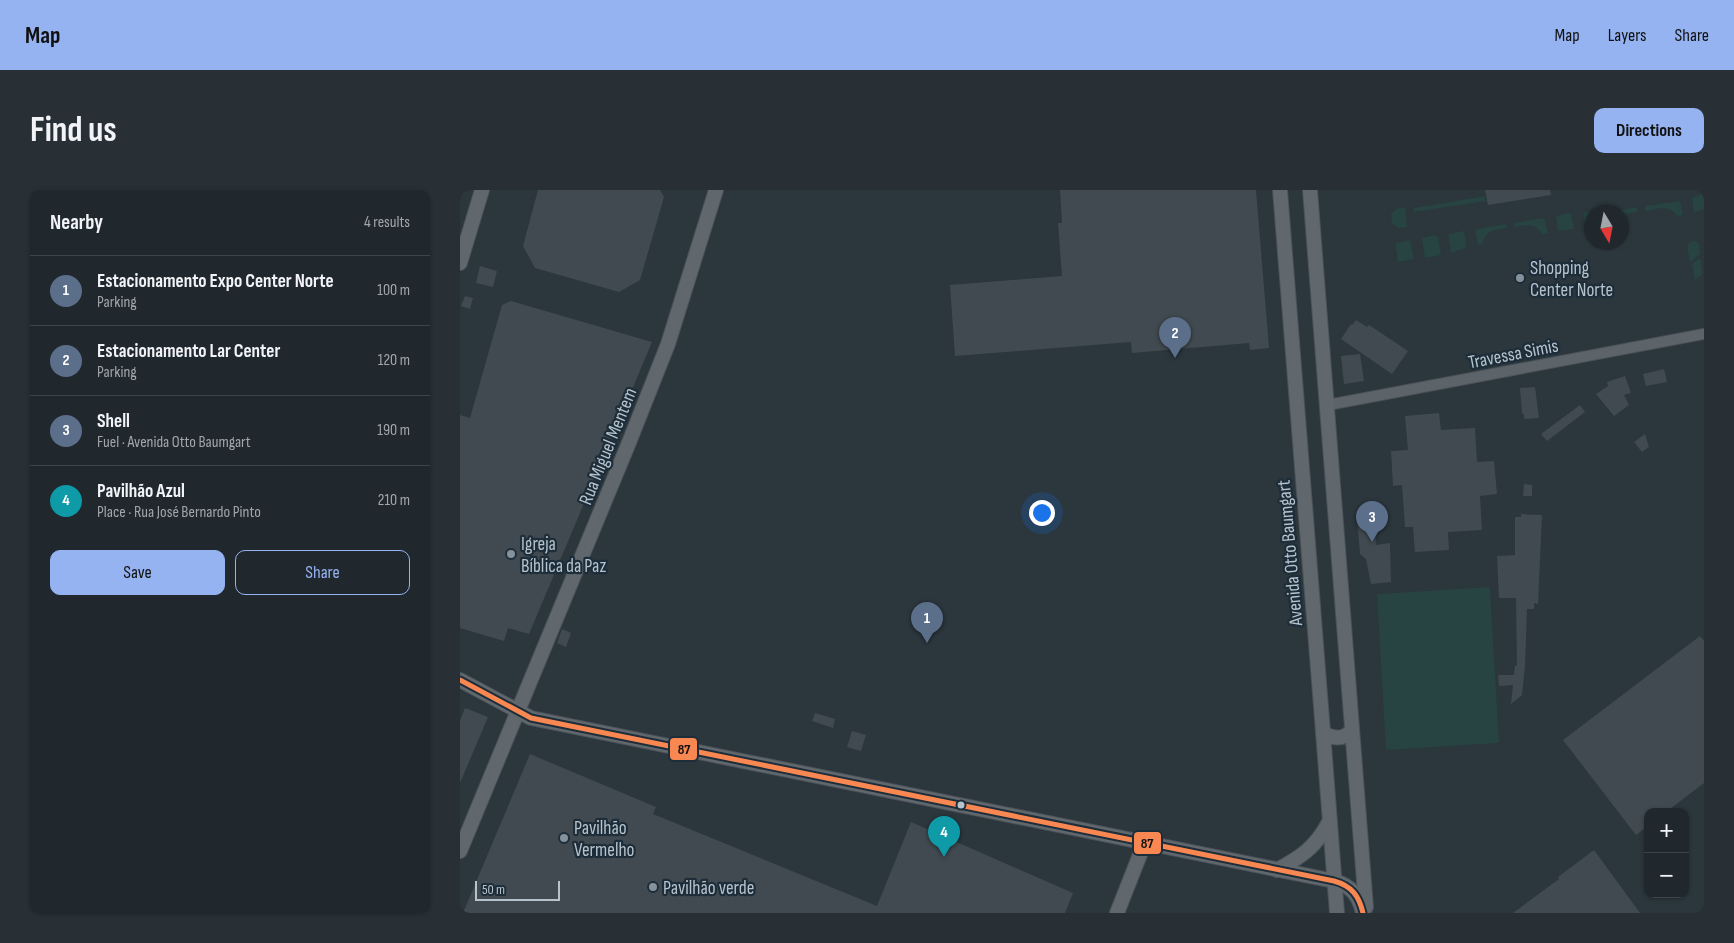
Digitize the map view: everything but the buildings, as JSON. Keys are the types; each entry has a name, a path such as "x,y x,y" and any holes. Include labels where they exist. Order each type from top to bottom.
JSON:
{"street":[{"path":"461,257 482,190"},
{"name":"Rua Miguel Mentem","path":"460,851 668,344 716,190"},
{"name":"Avenida Otto Baumgart","path":"1280,190 1329,822 1338,913"},
{"path":"1310,190 1328,406 1365,913"},
{"name":"Travessa Simis","path":"1328,406 1704,334"},
{"path":"460,680 531,718 1146,842 1342,884 1356,894 1365,913"},
{"path":"1323,733 1331,737 1340,738 1348,736 1352,730"},
{"path":"1277,870 1300,858 1322,835 1329,822"},
{"path":"1117,913 1146,842"}],"green space":[{"path":"1704,193 1704,209 1694,213 1692,198"},
{"path":"1485,196 1486,201 1414,212 1414,208"},
{"path":"1680,201 1683,215 1677,216 1674,212 1667,209 1645,211 1645,206"},
{"path":"1405,207 1407,227 1399,228 1392,224 1391,214 1396,209"},
{"path":"1637,207 1637,212 1629,213 1629,209"},
{"path":"1571,213 1574,229 1558,231 1556,216"},
{"path":"1544,218 1548,233 1542,234 1530,225 1514,227 1514,223"},
{"path":"1506,224 1507,228 1488,233 1483,244 1478,245 1475,231 1477,229"},
{"path":"1464,231 1467,247 1451,253 1448,234"},
{"path":"1435,235 1438,237 1441,255 1425,258 1422,238"},
{"path":"1410,240 1414,259 1398,262 1395,243"},
{"path":"1694,240 1699,244 1700,254 1690,262 1687,246"},
{"path":"1700,258 1703,274 1695,280 1692,264"},
{"path":"1490,587 1499,743 1386,750 1377,594"}],"transit line":[{"name":"87","path":"460,680 531,718 1334,881 1354,892 1363,913"}],"place":[{"name":"Shopping Center Norte","path":"1520,278"},
{"name":"Estacionamento Lar Center","path":"1175,358"},
{"name":"Shell","path":"1372,542"},
{"name":"Igreja Bíblica da Paz","path":"511,554"},
{"name":"Estacionamento Expo Center Norte","path":"927,643"},
{"name":"Pavilhão Vermelho","path":"564,838"},
{"name":"Pavilhão Azul","path":"944,857"},
{"name":"Pavilhão verde","path":"653,887"}]}
